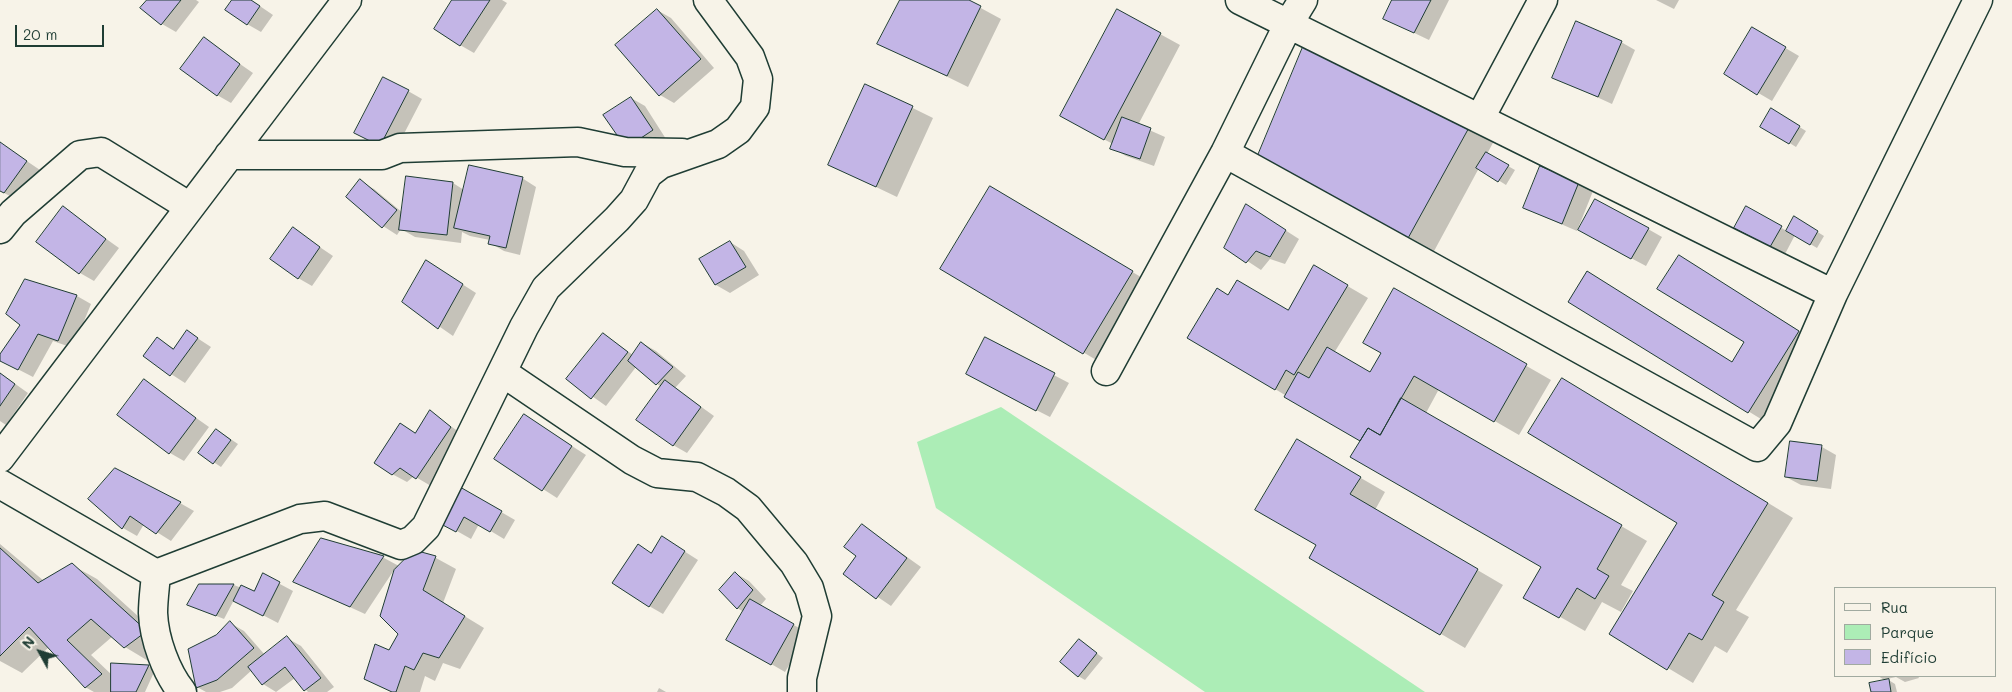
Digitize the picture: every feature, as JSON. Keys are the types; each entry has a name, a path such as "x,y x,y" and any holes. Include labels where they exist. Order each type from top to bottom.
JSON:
{"street":[{"path":"0,458 347,0"},
{"path":"156,574 300,519 324,516 401,545 413,540 426,527 524,327 546,288 634,200 648,174 661,164 718,144 738,130 755,108 758,79 750,57 708,0"},
{"path":"1240,0 1833,294"},
{"path":"1106,371 1225,153 1289,23 1303,0"},
{"path":"1480,118 1543,0"},
{"path":"1225,153 1757,447 1777,423 1833,294 1978,0"},
{"path":"229,155 382,155 400,148 578,142 625,152 693,153"},
{"path":"0,229 13,213 80,155 101,152 190,207"},
{"path":"502,372 632,460 657,473 697,477 726,492 748,508 794,563 809,588 812,597 817,616 802,678 802,692"},
{"path":"0,484 156,574"},
{"path":"156,574 153,614 158,642 175,683 182,692"}],"green space":[{"path":"1001,407 1425,692 1205,692 936,508 917,442"}],"building":[{"path":"147,0 181,0 161,25 140,8"},
{"path":"232,0 251,0 260,6 247,25 225,10"},
{"path":"452,0 490,0 460,46 434,29"},
{"path":"900,0 969,0 981,6 947,76 877,44"},
{"path":"1392,0 1431,0 1414,33 1383,19"},
{"path":"657,9 701,59 659,96 615,45"},
{"path":"1117,9 1161,33 1104,140 1060,116"},
{"path":"1576,21 1622,41 1598,97 1552,78"},
{"path":"1752,27 1786,47 1757,95 1724,74"},
{"path":"204,37 240,64 217,96 180,69"},
{"path":"1305,42 1471,124 1407,240 1256,160"},
{"path":"383,77 409,90 380,146 354,133"},
{"path":"865,84 913,106 876,187 828,165"},
{"path":"631,97 653,130 626,148 603,115"},
{"path":"1771,108 1800,126 1789,144 1760,127"},
{"path":"1122,117 1151,128 1140,159 1110,149"},
{"path":"0,142 27,161 4,193 0,191"},
{"path":"1486,152 1509,165 1498,182 1476,168"},
{"path":"469,165 523,177 506,248 488,244 490,236 454,228"},
{"path":"1540,166 1579,182 1562,224 1523,208"},
{"path":"406,176 453,182 447,235 399,230"},
{"path":"360,179 397,210 382,228 346,197"},
{"path":"990,186 1133,271 1083,354 940,269"},
{"path":"1595,199 1649,228 1631,259 1578,230"},
{"path":"1246,204 1286,230 1270,257 1256,251 1246,263 1224,248"},
{"path":"63,206 106,239 79,274 36,242"},
{"path":"1746,206 1782,226 1770,247 1734,228"},
{"path":"1794,216 1818,231 1810,245 1786,231"},
{"path":"293,227 320,247 298,279 270,259"},
{"path":"730,241 746,267 715,285 699,259"},
{"path":"1679,255 1799,331 1748,413 1568,302 1587,271 1732,362 1744,342 1657,289"},
{"path":"426,260 463,284 438,329 402,302"},
{"path":"1314,265 1348,285 1294,375 1286,370 1275,390 1187,338 1217,288 1228,295 1237,280 1288,310"},
{"path":"25,279 77,295 58,341 38,334 18,370 0,361 0,354 20,325 6,314"},
{"path":"1394,288 1527,364 1494,422 1414,376 1380,435 1368,428 1360,441 1284,397 1298,372 1309,378 1327,347 1370,372 1381,353 1363,343"},
{"path":"187,330 198,338 170,376 143,356 157,337 173,349"},
{"path":"603,333 628,352 591,399 566,379"},
{"path":"985,337 1055,373 1036,411 966,374"},
{"path":"641,342 673,367 656,385 628,361"},
{"path":"0,373 15,384 0,406"},
{"path":"1562,378 1768,503 1712,595 1724,602 1702,640 1689,633 1667,670 1609,634 1677,523 1528,433"},
{"path":"144,379 196,418 169,454 117,415"},
{"path":"665,380 701,407 673,446 636,420"},
{"path":"1401,398 1622,525 1597,569 1609,576 1595,599 1577,588 1559,618 1523,598 1541,567 1350,457 1368,428 1380,435"},
{"path":"430,410 451,427 416,479 400,468 392,475 374,463 400,423 415,433"},
{"path":"524,414 572,446 542,491 494,459"},
{"path":"216,429 231,440 213,464 198,453"},
{"path":"1297,439 1361,477 1350,494 1478,569 1440,635 1309,558 1316,545 1255,510"},
{"path":"1790,441 1822,445 1817,481 1785,477"},
{"path":"115,468 181,502 156,534 130,516 122,529 88,499"},
{"path":"460,487 502,511 490,532 464,517 456,532 439,523"},
{"path":"862,524 907,558 876,599 843,574 856,556 844,547"},
{"path":"662,536 685,551 649,607 612,583 638,544 651,553"},
{"path":"321,538 384,556 350,607 293,582"},
{"path":"0,548 38,583 72,563 147,631 124,648 91,619 67,640 102,674 85,688 29,627 0,656"},
{"path":"414,550 436,556 423,590 465,616 439,658 423,653 414,670 405,666 396,692 392,692 364,679 375,644 389,650 398,634 380,616 394,570"},
{"path":"735,572 753,590 737,609 719,590"},
{"path":"263,573 280,582 263,616 233,601 241,585 254,591"},
{"path":"199,584 234,584 216,616 187,605"},
{"path":"750,599 794,624 771,665 726,640"},
{"path":"230,621 254,648 217,680 196,688 188,649 216,635"},
{"path":"287,636 321,678 304,691 285,667 262,685 248,667"},
{"path":"1079,639 1097,653 1078,677 1060,662"},
{"path":"111,663 149,665 136,692 111,692"},
{"path":"1889,679 1891,692 1871,692 1869,683"}]}
